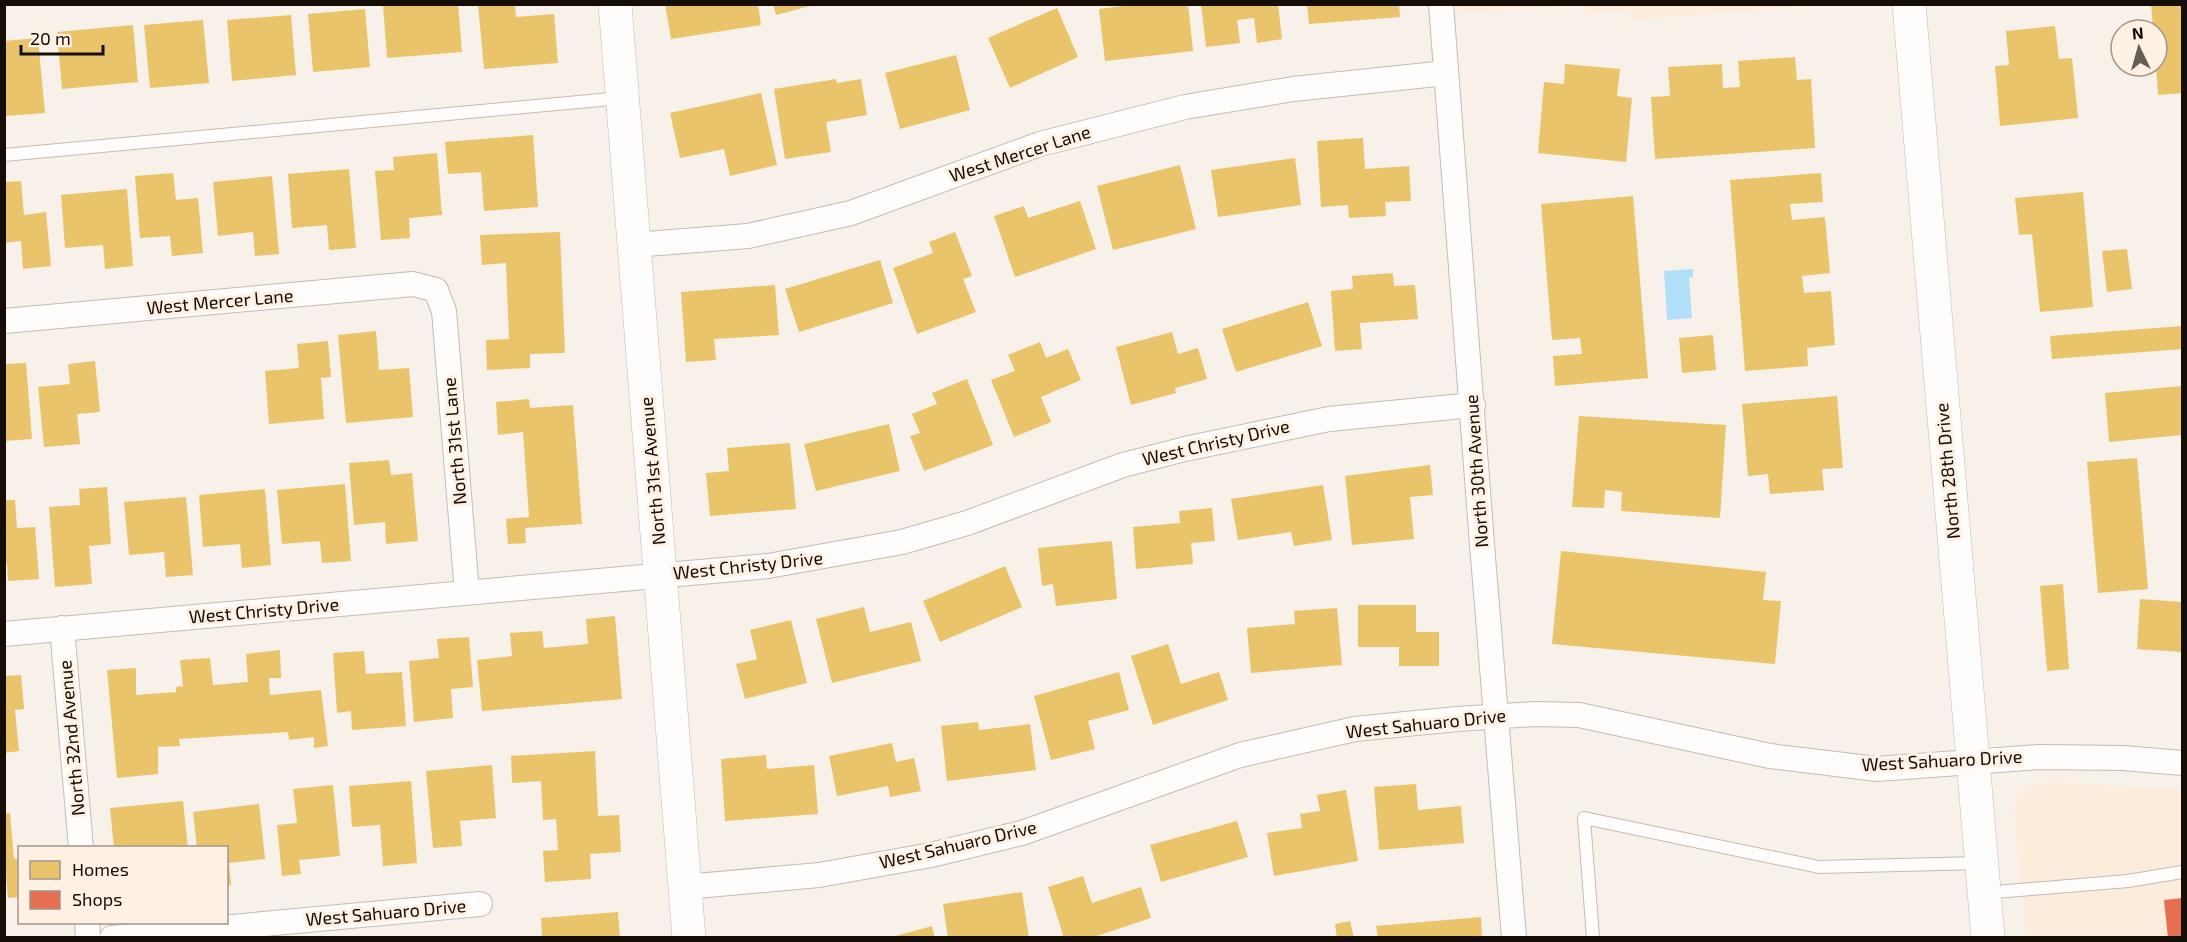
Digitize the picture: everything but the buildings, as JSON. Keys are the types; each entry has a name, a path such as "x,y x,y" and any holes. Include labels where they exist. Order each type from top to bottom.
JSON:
{"street":[{"name":"North 31st Avenue","path":"615,4 689,938"},
{"name":"North 30th Avenue","path":"1441,4 1514,938"},
{"name":"North 28th Drive","path":"1909,4 1988,938"},
{"name":"West Mercer Lane","path":"634,245 748,236 850,213 1040,144 1185,107 1293,89 1446,73"},
{"name":"West Mercer Lane","path":"4,321 413,284 435,290"},
{"name":"North 31st Lane","path":"435,290 444,311 467,593"},
{"name":"West Christy Drive","path":"4,634 768,566 902,542 967,523 1123,465 1257,432 1329,419 1473,405"},
{"name":"North 32nd Avenue","path":"62,628 81,846"},
{"name":"West Sahuaro Drive","path":"685,886 819,875 931,855 1022,833 1240,755 1354,729 1495,716 1579,715 1770,756 1877,769 2039,757 2123,758 2182,763"},
{"name":"West Sahuaro Drive","path":"112,938 480,904"}],"lane":[{"path":"4,155 623,98"},
{"path":"1593,938 1584,818 1820,867 1983,878 2128,880 2182,872"}],"shaded area":[{"path":"1459,4 1816,5 1632,20 1628,10 1584,14 1584,5 1460,12"},
{"path":"2053,782 2182,790 2182,937 2026,937 2014,806 2020,791 2031,784"}],"water":[{"path":"1693,269 1693,277 1689,278 1692,318 1667,320 1664,271"}]}
